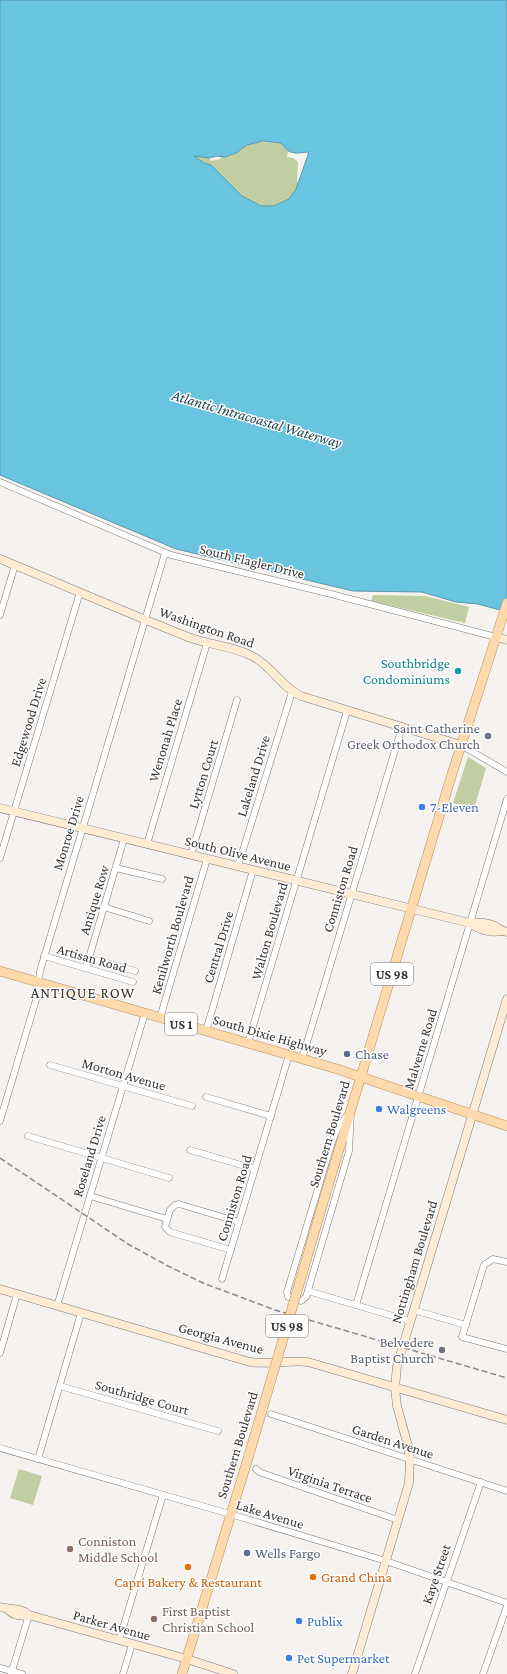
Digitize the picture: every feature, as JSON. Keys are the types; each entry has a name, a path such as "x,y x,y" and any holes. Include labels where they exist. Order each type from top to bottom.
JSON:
{"main road":[{"name":"Southern Boulevard","path":"182,1674 411,909 461,745 506,608"},
{"name":"South Dixie Highway","path":"0,971 361,1076 507,1126"}],"street":[{"name":"South Flagler Drive","path":"0,482 165,553 507,640"},
{"name":"Monroe Drive","path":"0,1120 38,993 40,971 44,956 165,553"},
{"name":"Washington Road","path":"0,559 207,643 242,652 254,657 268,668 292,692 306,699 461,745 507,772"},
{"path":"0,615 15,565"},
{"name":"Edgewood Drive","path":"0,858 80,592"},
{"name":"Wenonah Place","path":"147,844 207,643"},
{"name":"Lakeland Drive","path":"238,866 292,692"},
{"name":"Lytton Court","path":"191,855 238,700"},
{"name":"Walton Boulevard","path":"248,1043 347,711"},
{"name":"Conniston Road","path":"302,1059 402,727"},
{"name":"Malverne Road","path":"356,1306 507,799"},
{"name":"South Olive Avenue","path":"0,808 470,923 477,928 493,932 504,932"},
{"name":"Antique Row","path":"86,968 124,839"},
{"name":"Kenilworth Boulevard","path":"160,1018 207,859"},
{"path":"116,868 162,879"},
{"name":"Central Drive","path":"206,1031 253,870"},
{"path":"104,907 149,921"},
{"name":"Artisan Road","path":"44,956 133,982"},
{"path":"89,958 134,971"},
{"name":"Nottingham Boulevard","path":"352,1674 409,1483 410,1459 407,1439 397,1406 395,1388 397,1366 507,1000"},
{"name":"Roseland Drive","path":"57,1306 145,1013"},
{"name":"Conniston Road","path":"222,1279 289,1055"},
{"name":"Morton Avenue","path":"50,1065 192,1106"},
{"path":"206,1097 271,1116"},
{"path":"351,1111 349,1151 308,1291 305,1299 301,1301 288,1297 287,1295 332,1142 338,1127 351,1111"},
{"path":"28,1136 169,1178"},
{"path":"190,1150 255,1169"},
{"path":"90,1196 167,1219"},
{"path":"231,1250 170,1232 165,1227 167,1219 172,1207 179,1204 239,1222"},
{"path":"507,1262 493,1259 484,1265 462,1336 507,1349"},
{"name":"Georgia Avenue","path":"0,1289 250,1362 262,1364 293,1361 308,1362 507,1420"},
{"path":"308,1291 410,1321"},
{"path":"0,1353 17,1294"},
{"path":"413,1310 466,1325"},
{"path":"38,1459 82,1313"},
{"name":"Southridge Court","path":"60,1386 218,1431"},
{"name":"Garden Avenue","path":"271,1414 507,1491"},
{"name":"Lake Avenue","path":"0,1448 230,1514 386,1561 507,1605"},
{"name":"Virginia Terrace","path":"256,1469 259,1472 398,1520"},
{"name":"Kaye Street","path":"415,1674 481,1482"},
{"path":"119,1641 163,1495"},
{"path":"483,1674 507,1605"},
{"name":"Parker Avenue","path":"3,1608 13,1608 24,1611 29,1615 187,1659 230,1674"},
{"path":"12,1673 29,1615"},
{"path":"123,1674 132,1644"},
{"path":"0,1668 12,1673 22,1674"}],"green space":[{"path":"349,138 289,199 274,206 261,206 242,196 211,165 204,163 193,156 209,158 211,161 229,156 247,145 256,143 298,143","holes":["288,152 309,152 299,183 297,182 298,162 293,158 287,157"]},
{"path":"373,595 425,596 469,607 465,623 371,601"},
{"path":"468,757 486,768 474,809 453,803"},
{"path":"19,1469 42,1476 33,1505 10,1498"}],"water":[{"name":"Atlantic Intracoastal Waterway","path":"0,0 507,0 507,612 478,604 456,602 422,592 353,591 176,549 0,475","holes":["263,141 281,143 288,150 294,153 309,152 296,189 289,199 274,206 261,206 242,196 211,165 204,163 194,156 209,158 217,156 225,157 236,153 247,145"]}],"railway":[{"path":"0,1158 128,1244 203,1283 275,1310 507,1378"}],"place":[{"name":"Southbridge Condominiums","path":"458,671"},
{"name":"Saint Catherine Greek Orthodox Church","path":"488,736"},
{"name":"7-Eleven","path":"422,807"},
{"name":"Chase","path":"347,1054"},
{"name":"Walgreens","path":"379,1109"},
{"name":"Belvedere Baptist Church","path":"442,1350"},
{"name":"Conniston Middle School","path":"70,1549"},
{"name":"Wells Fargo","path":"247,1553"},
{"name":"Capri Bakery & Restaurant","path":"188,1567"},
{"name":"Grand China","path":"313,1577"},
{"name":"First Baptist Christian School","path":"154,1619"},
{"name":"Publix","path":"299,1621"},
{"name":"Pet Supermarket","path":"289,1658"}],"district":[{"name":"ANTIQUE ROW","path":"83,993"}]}
